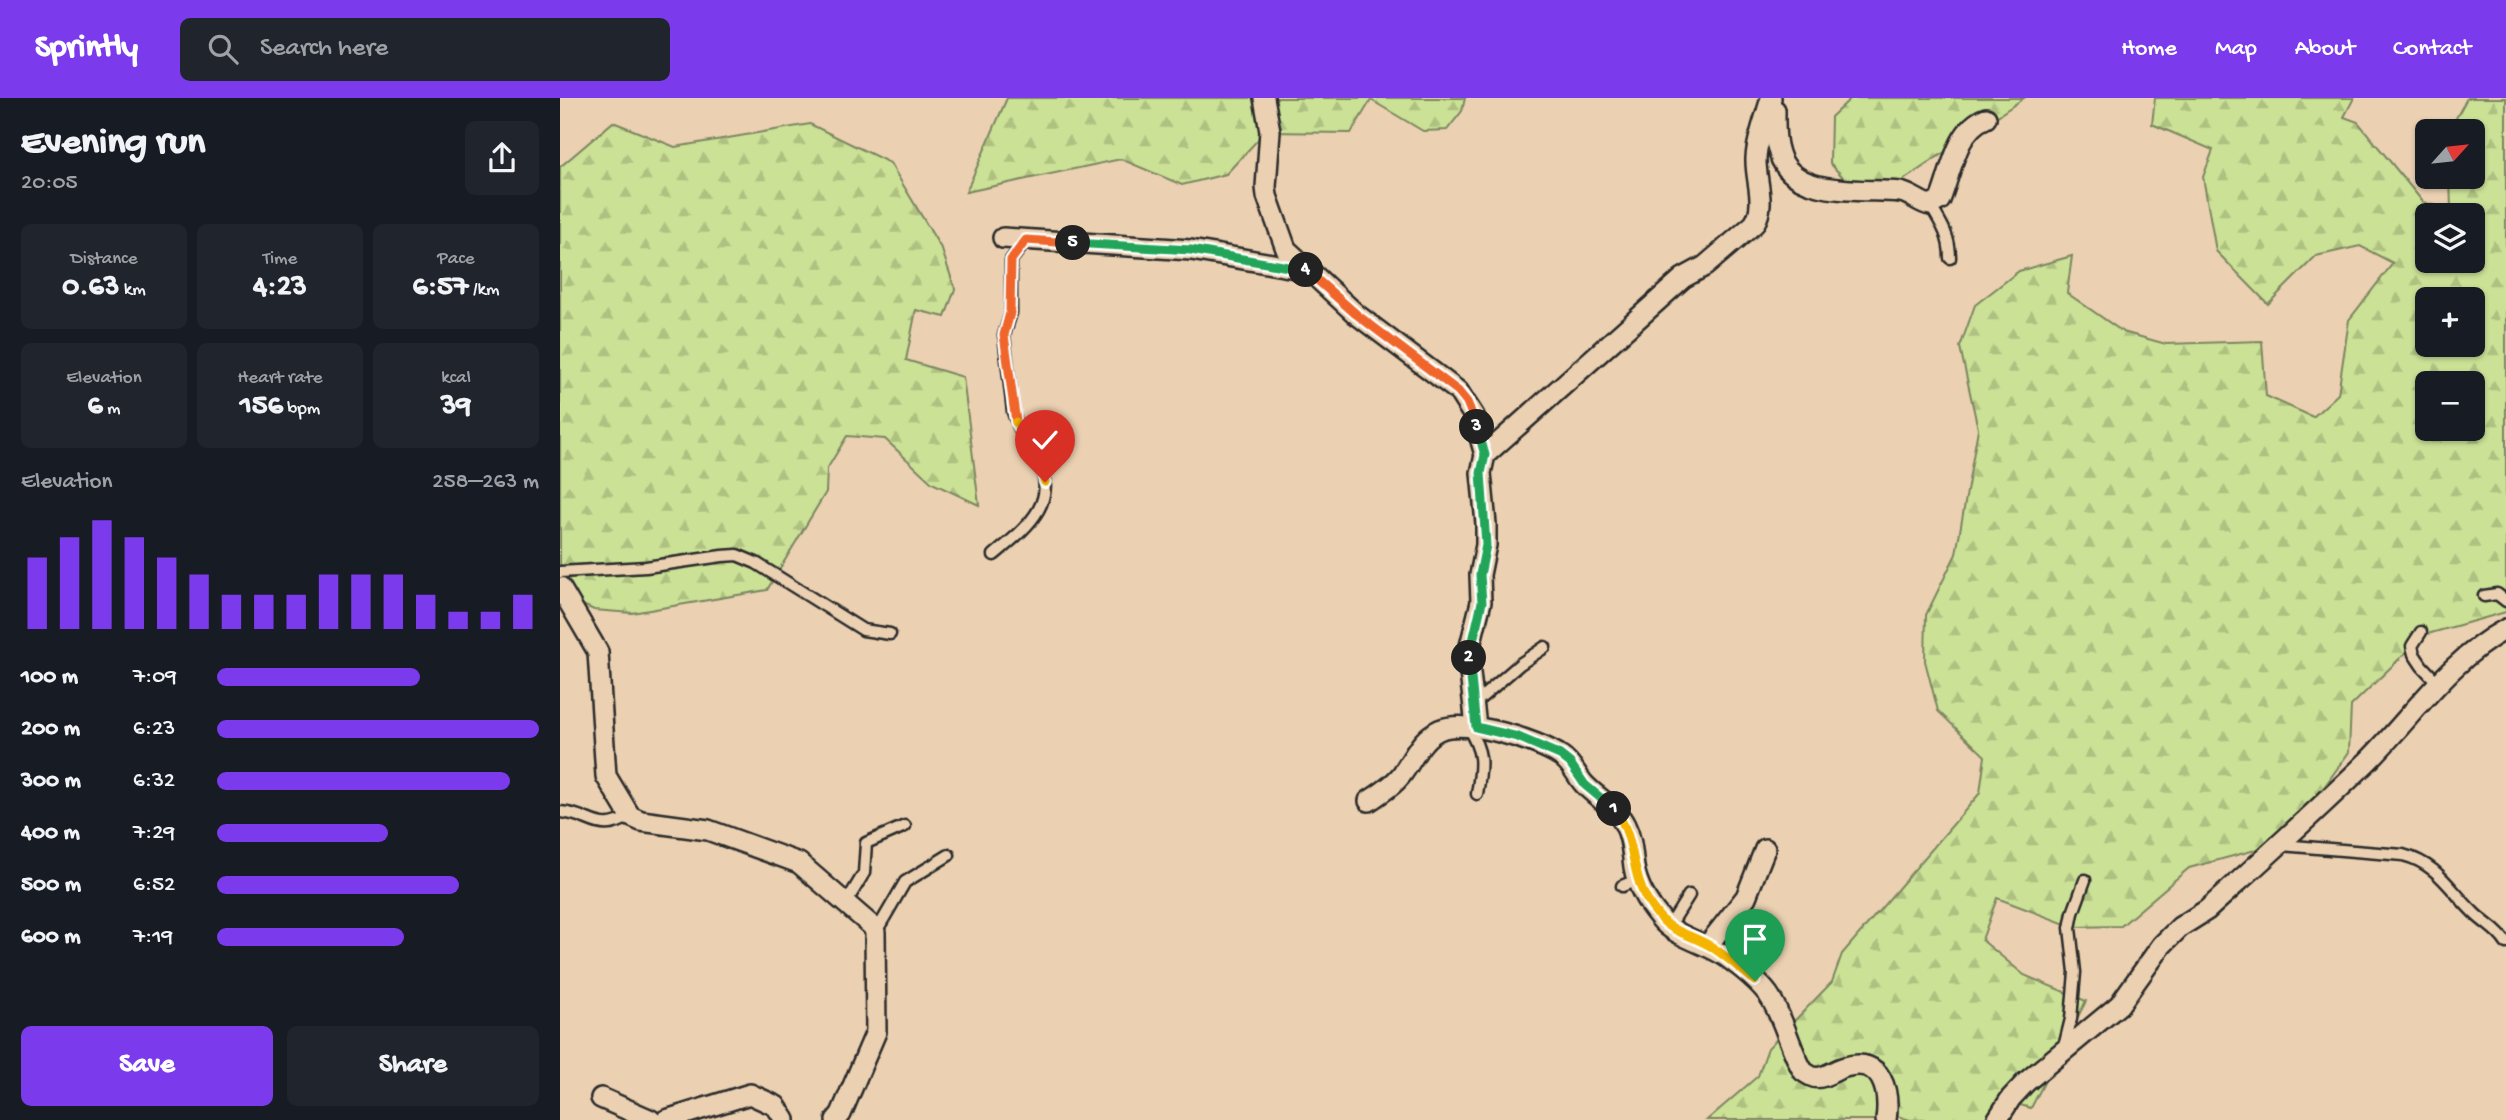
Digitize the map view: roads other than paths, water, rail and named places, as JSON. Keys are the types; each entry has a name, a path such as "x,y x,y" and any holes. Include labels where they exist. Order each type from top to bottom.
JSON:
{"street":[{"path":"1264,98 1270,131 1267,196 1286,249 1356,314 1458,391 1474,416 1485,455 1481,473 1486,545 1480,575 1482,602 1468,654 1474,705 1471,727"},
{"path":"1485,455 1682,278 1705,267 1754,224 1761,206 1756,158 1773,98"},
{"path":"1773,98 1779,156 1798,178 1812,186 1910,194 1930,205 1940,200 1968,130 1986,118"},
{"path":"1003,238 1191,250 1307,270"},
{"path":"560,587 598,652 606,776 630,816 641,821 708,830 799,863 872,926 875,932 876,1032 836,1120"},
{"path":"1997,1120 2011,1098 2026,1082 2119,1004 2162,945 2180,927 2207,910 2368,761 2439,684 2486,640 2506,629"},
{"path":"1369,801 1396,781 1421,743 1451,726 1471,727 1518,737 1560,755 1570,763 1585,785 1616,811 1626,827 1633,851 1630,883 1662,921 1676,932 1708,945 1750,976 1768,994 1803,1071 1812,1077 1822,1077 1854,1064 1869,1067 1878,1073 1886,1090 1886,1120"},
{"path":"1708,945 1745,897 1765,849"},
{"path":"666,1120 750,1094 776,1106 785,1120"},
{"path":"601,1098 651,1120"}],"lane":[{"path":"1930,205 1947,232 1950,258"},
{"path":"994,555 1030,525 1045,491 1041,464 1013,412 1004,335 1010,313 1011,260 1026,240"},
{"path":"560,572 646,566 737,555 756,563 863,629 890,634"},
{"path":"2484,596 2497,594 2506,601"},
{"path":"2421,632 2412,646 2414,654 2439,684"},
{"path":"1474,705 1520,664 1545,647"},
{"path":"1471,727 1481,755 1477,794"},
{"path":"560,812 571,813 607,826 630,816"},
{"path":"846,903 864,873 866,843 905,826"},
{"path":"2277,845 2403,855 2420,860 2435,871 2506,943"},
{"path":"875,932 905,882 949,855"},
{"path":"2063,1052 2071,1019 2075,972 2070,928 2085,880"},
{"path":"1669,927 1689,895"},
{"path":"1750,976 1756,936"}]}
